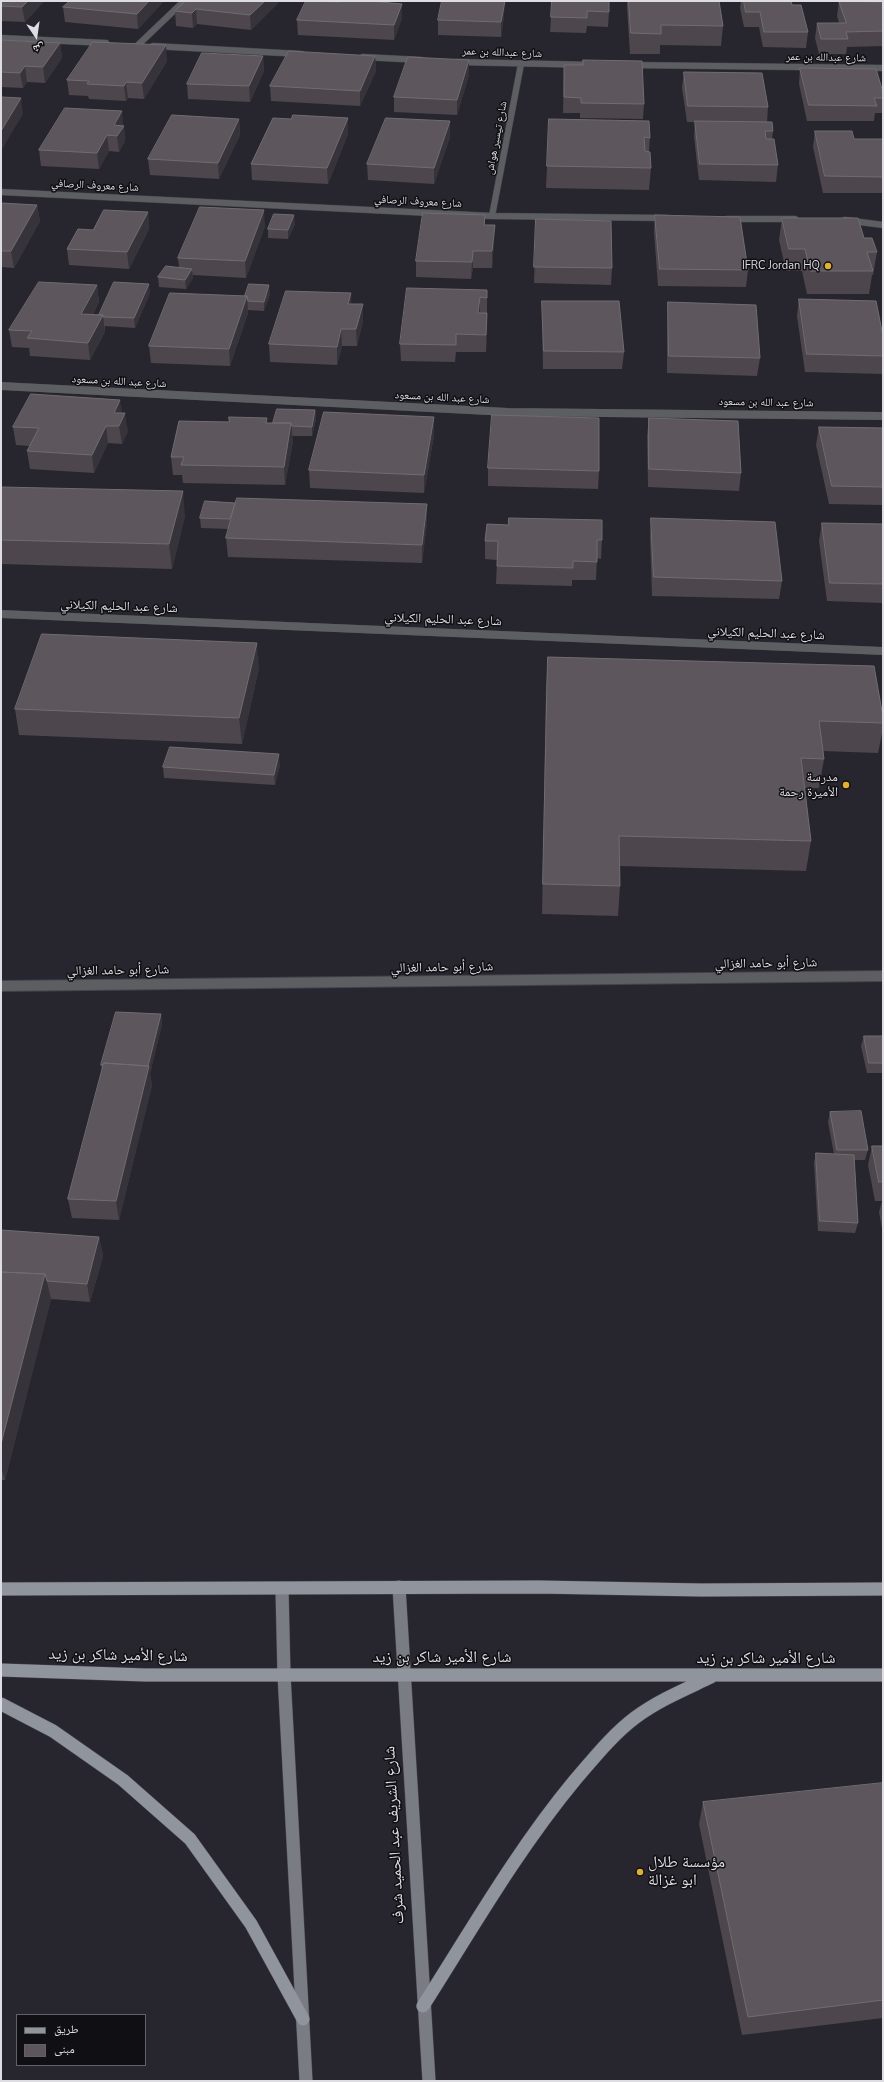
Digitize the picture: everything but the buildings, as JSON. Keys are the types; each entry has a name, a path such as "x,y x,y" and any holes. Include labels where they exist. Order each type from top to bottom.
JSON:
{"main road":[{"path":"1,1589 539,1587 700,1590 883,1589"},
{"name":"شارع الأمير شاكر بن زيد","path":"1,1670 145,1674 284,1675 883,1675"},
{"path":"423,2006 512,1863 542,1820 599,1752 637,1717 669,1698 714,1676"},
{"path":"1,1704 52,1731 123,1780 190,1839 251,1924 303,2019"}],"street":[{"path":"138,45 184,1"},
{"path":"1,38 116,44"},
{"path":"131,45 305,54"},
{"path":"353,56 424,60"},
{"name":"شارع عبدالله بن عمر","path":"448,61 605,65"},
{"name":"شارع تيسير هواش","path":"492,216 521,64"},
{"name":"شارع عبدالله بن عمر","path":"621,65 883,68"},
{"name":"شارع معروف الرصافي","path":"1,192 492,216 674,218"},
{"path":"722,218 800,219"},
{"path":"840,220 883,225"},
{"name":"شارع عبد الله بن مسعود","path":"1,386 150,395 508,412 883,416"},
{"name":"شارع عبد الحليم الكيلاني","path":"1,614 883,651"},
{"name":"شارع أبو حامد الغزالي","path":"1,986 883,976"},
{"name":"شارع الشريف عبد الحميد شرف","path":"399,1587 412,1825 429,2081"},
{"path":"282,1589 284,1675 306,2081"}],"place":[{"name":"IFRC Jordan HQ","path":"828,266"},
{"name":"مدرسة الأميرة رحمة","path":"846,785"},
{"name":"مؤسسة طلال ابو غزالة","path":"640,1872"}]}
